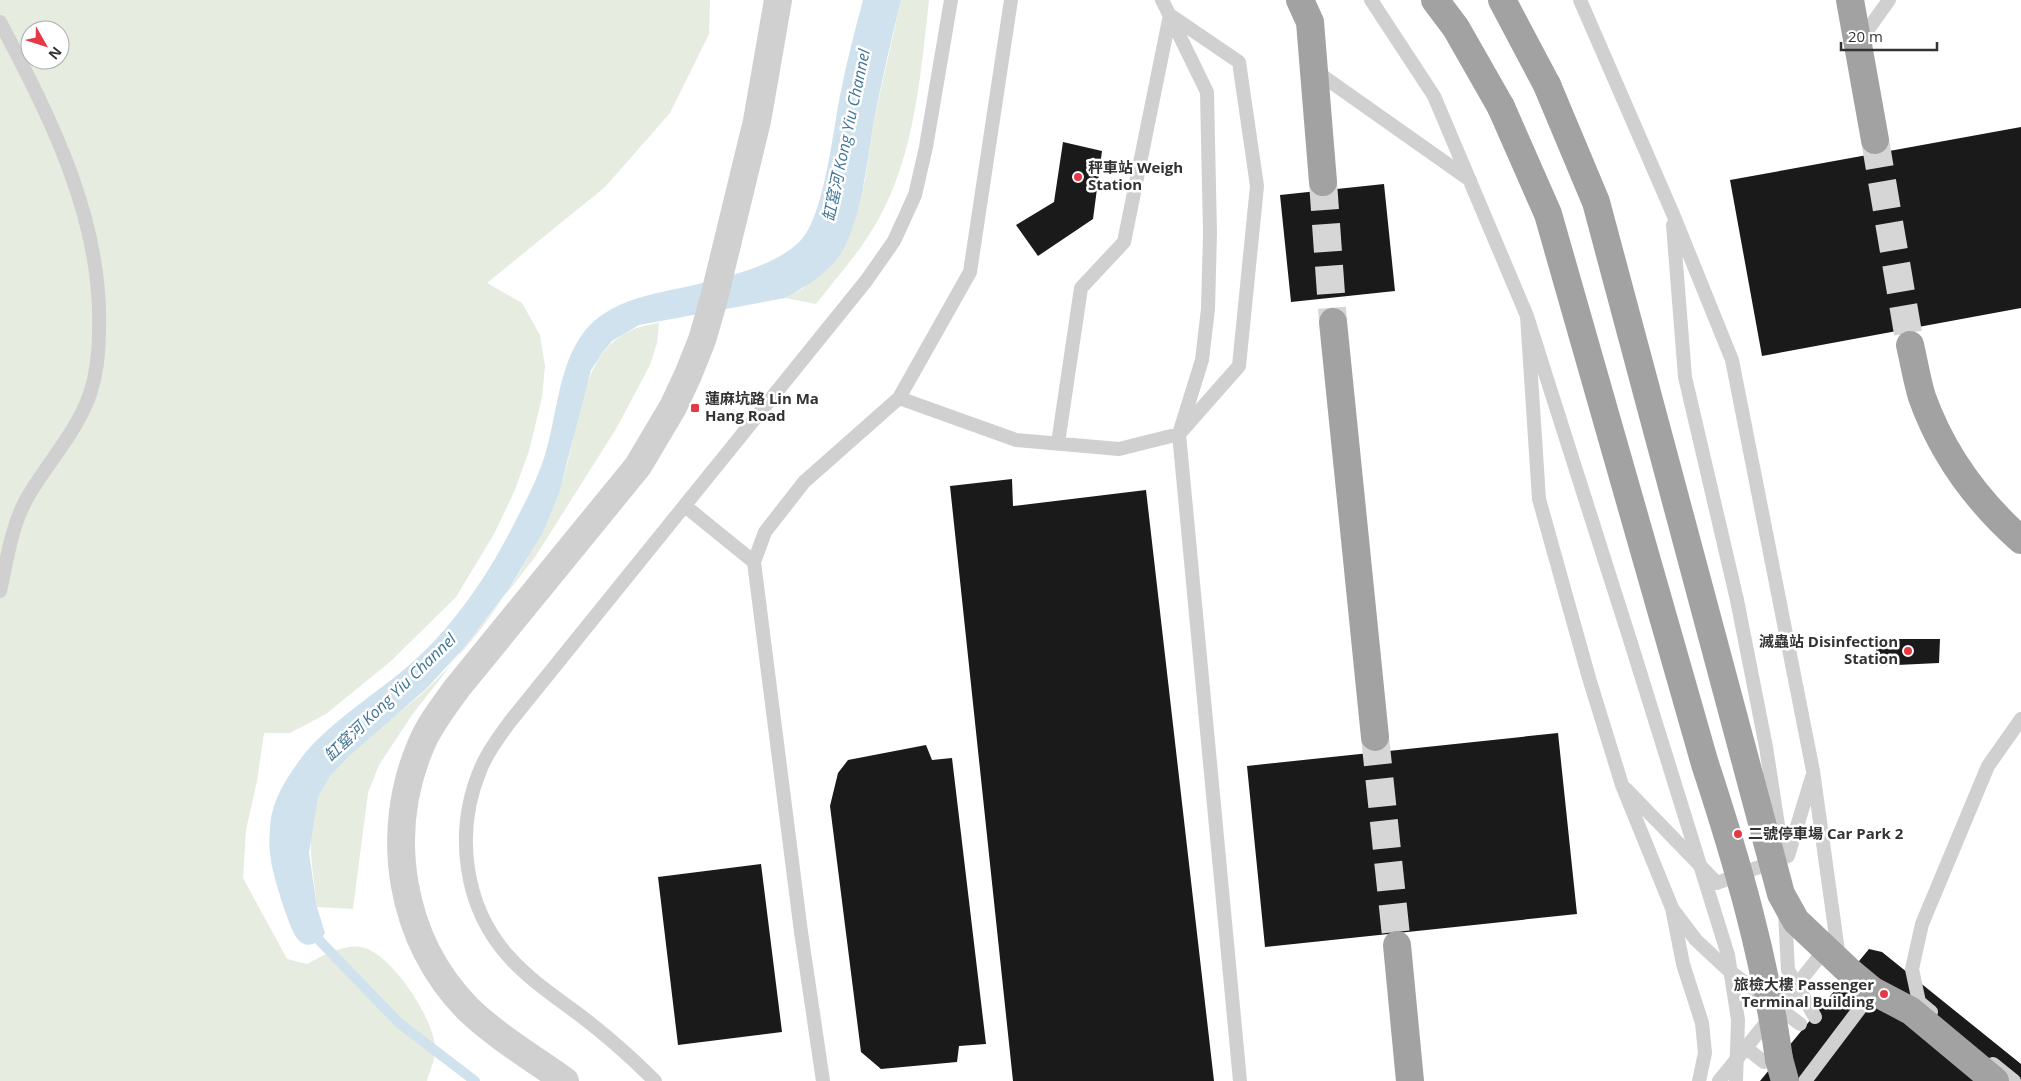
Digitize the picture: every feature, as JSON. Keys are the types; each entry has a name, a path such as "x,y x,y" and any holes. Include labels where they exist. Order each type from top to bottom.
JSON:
{"highway":[{"path":"1300,0 1310,22 1323,182"},
{"path":"1435,0 1456,28 1501,107 1550,223 1705,764 1733,851 1761,958 1776,1068"},
{"path":"1502,0 1548,85 1596,202 1781,894 1796,921 1831,955 1873,991 1911,1011 1995,1081"},
{"path":"1850,0 1875,140"},
{"path":"1333,322 1375,737"},
{"path":"1910,345 1922,396 1942,446 1968,483 2001,522 2021,540"},
{"path":"1397,944 1410,1081"}],"street":[{"path":"565,1081 482,1022 447,984 428,954 415,924 406,892 401,859 404,798 421,744 437,715 638,466 673,406 702,340 757,122 778,0"}],"lane":[{"path":"655,1081 614,1043 528,976 510,958 493,936 481,914 472,888 466,860 466,832 474,784 493,745 866,281 894,241 907,217 915,195 925,155 951,0"},
{"path":"823,1081 801,932 754,562 765,532 804,482 899,398 970,272 1011,0"},
{"path":"1162,0 1207,92 1210,233 1208,310 1202,360 1179,434 1240,1081"},
{"path":"1371,0 1434,96 1527,316 1728,955 1738,1020 1736,1081"},
{"path":"1580,0 1673,214 1732,360 1813,772 1835,916 1840,972"},
{"path":"1858,44 1889,0"},
{"path":"899,398 1016,440 1119,449 1179,434 1239,366 1258,186 1239,62 1170,15"},
{"path":"1058,443 1081,288 1124,242 1170,15"},
{"path":"0,22 35,89 64,155 87,221 101,299 98,360 90,394 75,428 25,502 13,530 0,591"},
{"path":"1314,70 1470,180"},
{"path":"1673,214 1685,376 1737,600 1766,747 1784,865 1788,970 1815,1017"},
{"path":"1527,316 1539,499 1589,678 1622,785 1672,908 1683,964 1702,1023 1705,1053 1699,1081"},
{"path":"685,506 754,562"},
{"path":"2014,1081 1919,1002 1912,970 1922,924 1988,766 2021,719"},
{"path":"1622,785 1717,883 1788,856 1813,772"},
{"path":"1672,908 1696,940 1727,969 1800,1024"},
{"path":"1719,1081 1816,961 1828,938 1835,916"},
{"path":"1805,1081 1873,991"},
{"path":"1745,1047 1776,1068"}],"shaded area":[{"path":"0,0 710,0 709,34 670,113 605,187 487,283 522,303 540,335 545,366 542,397 529,451 514,492 494,534 456,597 391,661 326,714 290,733 264,733 257,781 246,830 243,878 287,959 307,964 340,949 361,947 373,951 398,974 421,1007 434,1039 435,1055 427,1081 0,1081"},
{"path":"901,0 929,0 918,92 905,153 895,183 883,211 867,238 816,304 785,298 804,288 854,219 865,180 874,120"},
{"path":"659,323 657,343 650,365 616,429 535,557 501,600 530,555 558,493 568,461 584,394 591,373 601,355 615,340 634,329"},
{"path":"501,600 493,613 457,657"},
{"path":"457,657 412,715 379,765 368,793 353,909 317,907 311,853 311,827 317,799 324,784 349,755 426,690"}],"water":[{"path":"863,0 901,0 874,120 862,193 852,231 845,247 826,271 806,286 785,298 639,325 612,341 603,352 591,370 559,493 543,532 509,589 464,648 426,689 349,756 330,776 318,797 309,853 317,907 325,933 315,943 304,944 296,937 289,923 274,876 270,853 271,819 283,785 309,748 335,724 394,678 424,651 455,617 483,578 536,479 545,455 565,371 579,340 589,326 600,316 626,302 753,268 779,257 801,240 809,228 822,191 843,79"}],"building":[{"path":"2021,127 2021,308 1762,356 1730,180"},
{"name":"秤車站 Weigh Station","path":"1063,142 1102,151 1093,219 1038,256 1016,225 1054,202"},
{"path":"1384,184 1395,291 1291,302 1280,195"},
{"path":"1012,479 1013,506 1146,490 1214,1081 1013,1081 950,486"},
{"name":"滅蟲站 Disinfection Station","path":"1876,639 1940,639 1939,663 1876,666"},
{"path":"1558,733 1577,914 1265,947 1247,766"},
{"path":"926,745 932,760 952,758 986,1044 959,1046 957,1062 881,1069 861,1052 830,806 838,773 848,760"},
{"path":"761,864 782,1032 678,1045 658,877"},
{"name":"旅檢大樓 Passenger Terminal Building","path":"1869,949 1882,952 2021,1064 2021,1081 1760,1081"}],"waterway":[{"name":"缸窰河 Kong Yiu Channel","path":"314,930 320,941 399,1023 475,1081"}],"tunnel":[{"path":"1875,140 1910,345"},
{"path":"1323,182 1333,322"},
{"path":"1375,737 1397,945"}],"place":[{"name":"秤車站 Weigh Station","path":"1078,177"},
{"name":"蓮麻坑路 Lin Ma Hang Road","path":"695,408"},
{"name":"滅蟲站 Disinfection Station","path":"1908,651"},
{"name":"二號停車場 Car Park 2","path":"1738,834"},
{"name":"旅檢大樓 Passenger Terminal Building","path":"1884,994"}]}
